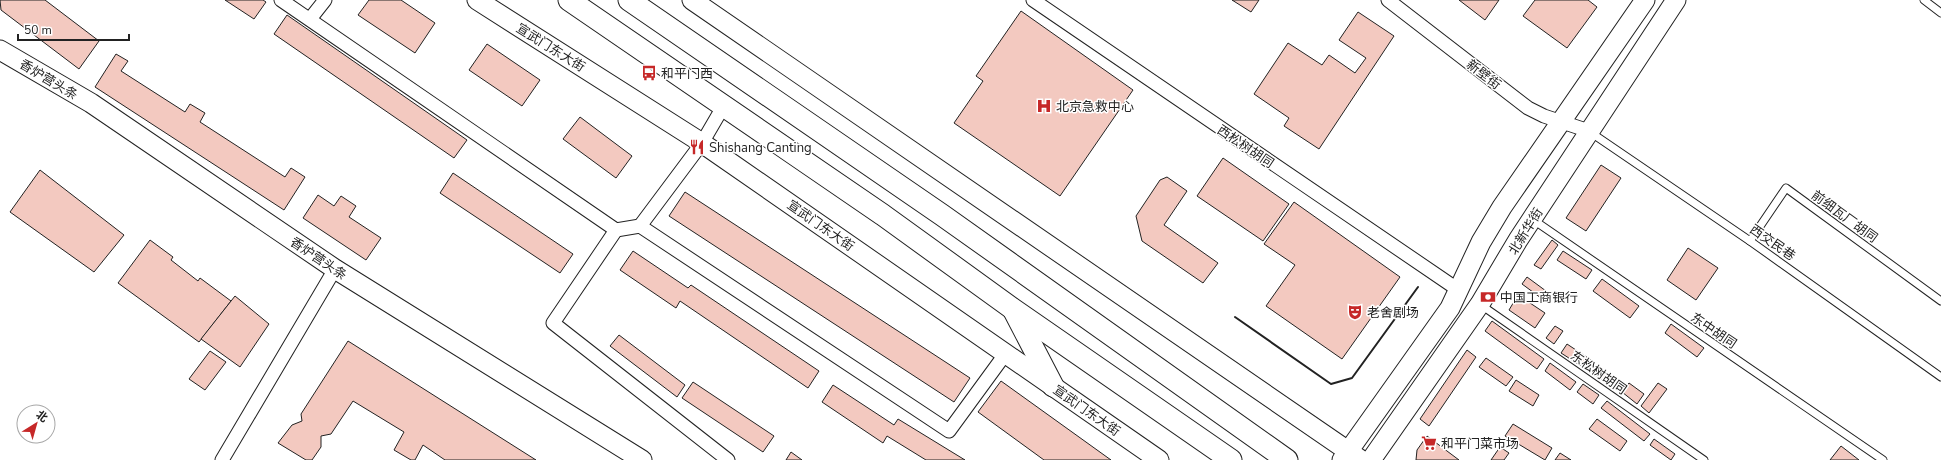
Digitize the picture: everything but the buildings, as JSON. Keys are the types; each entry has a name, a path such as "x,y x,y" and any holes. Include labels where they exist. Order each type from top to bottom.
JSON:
{"main road":[{"path":"569,0 723,107 883,215 1013,309 1231,460"},
{"path":"629,0 942,215 1287,460"},
{"path":"1013,309 1053,386"}],"street":[{"path":"281,0 616,230 640,226 950,431 1006,353"},
{"path":"310,19 325,0"},
{"name":"宣武门东大街","path":"477,0 702,143 1159,460"},
{"path":"692,0 1351,457 1460,291 1481,242 1502,207 1645,0"},
{"name":"西松树胡同","path":"1033,0 1460,291"},
{"name":"新壁街","path":"1388,0 1528,108 1544,116 1589,131"},
{"name":"北新华街","path":"1371,460 1480,304 1532,219 1676,0"},
{"name":"香炉营头条","path":"0,50 90,103 335,269 642,460"},
{"path":"640,226 702,143 723,107"},
{"path":"616,230 553,323 728,460"},
{"path":"222,460 335,269"}],"lane":[{"path":"1924,0 1941,13"},
{"name":"西交民巷","path":"1589,131 1750,241 1941,377"},
{"name":"前细瓦厂胡同","path":"1750,241 1786,188 1941,301"},
{"name":"东中胡同","path":"1532,219 1883,460"},
{"name":"东松树胡同","path":"1480,304 1704,460"}],"wall":[{"path":"1235,317 1331,384 1352,378 1418,287"}],"place":[{"name":"和平门西","path":"649,73"},
{"name":"北京急救中心","path":"1044,106"},
{"name":"Shishang Canting","path":"697,147"},
{"name":"中国工商银行","path":"1488,297"},
{"name":"老舍剧场","path":"1355,312"},
{"name":"和平门菜市场","path":"1429,443"}]}
